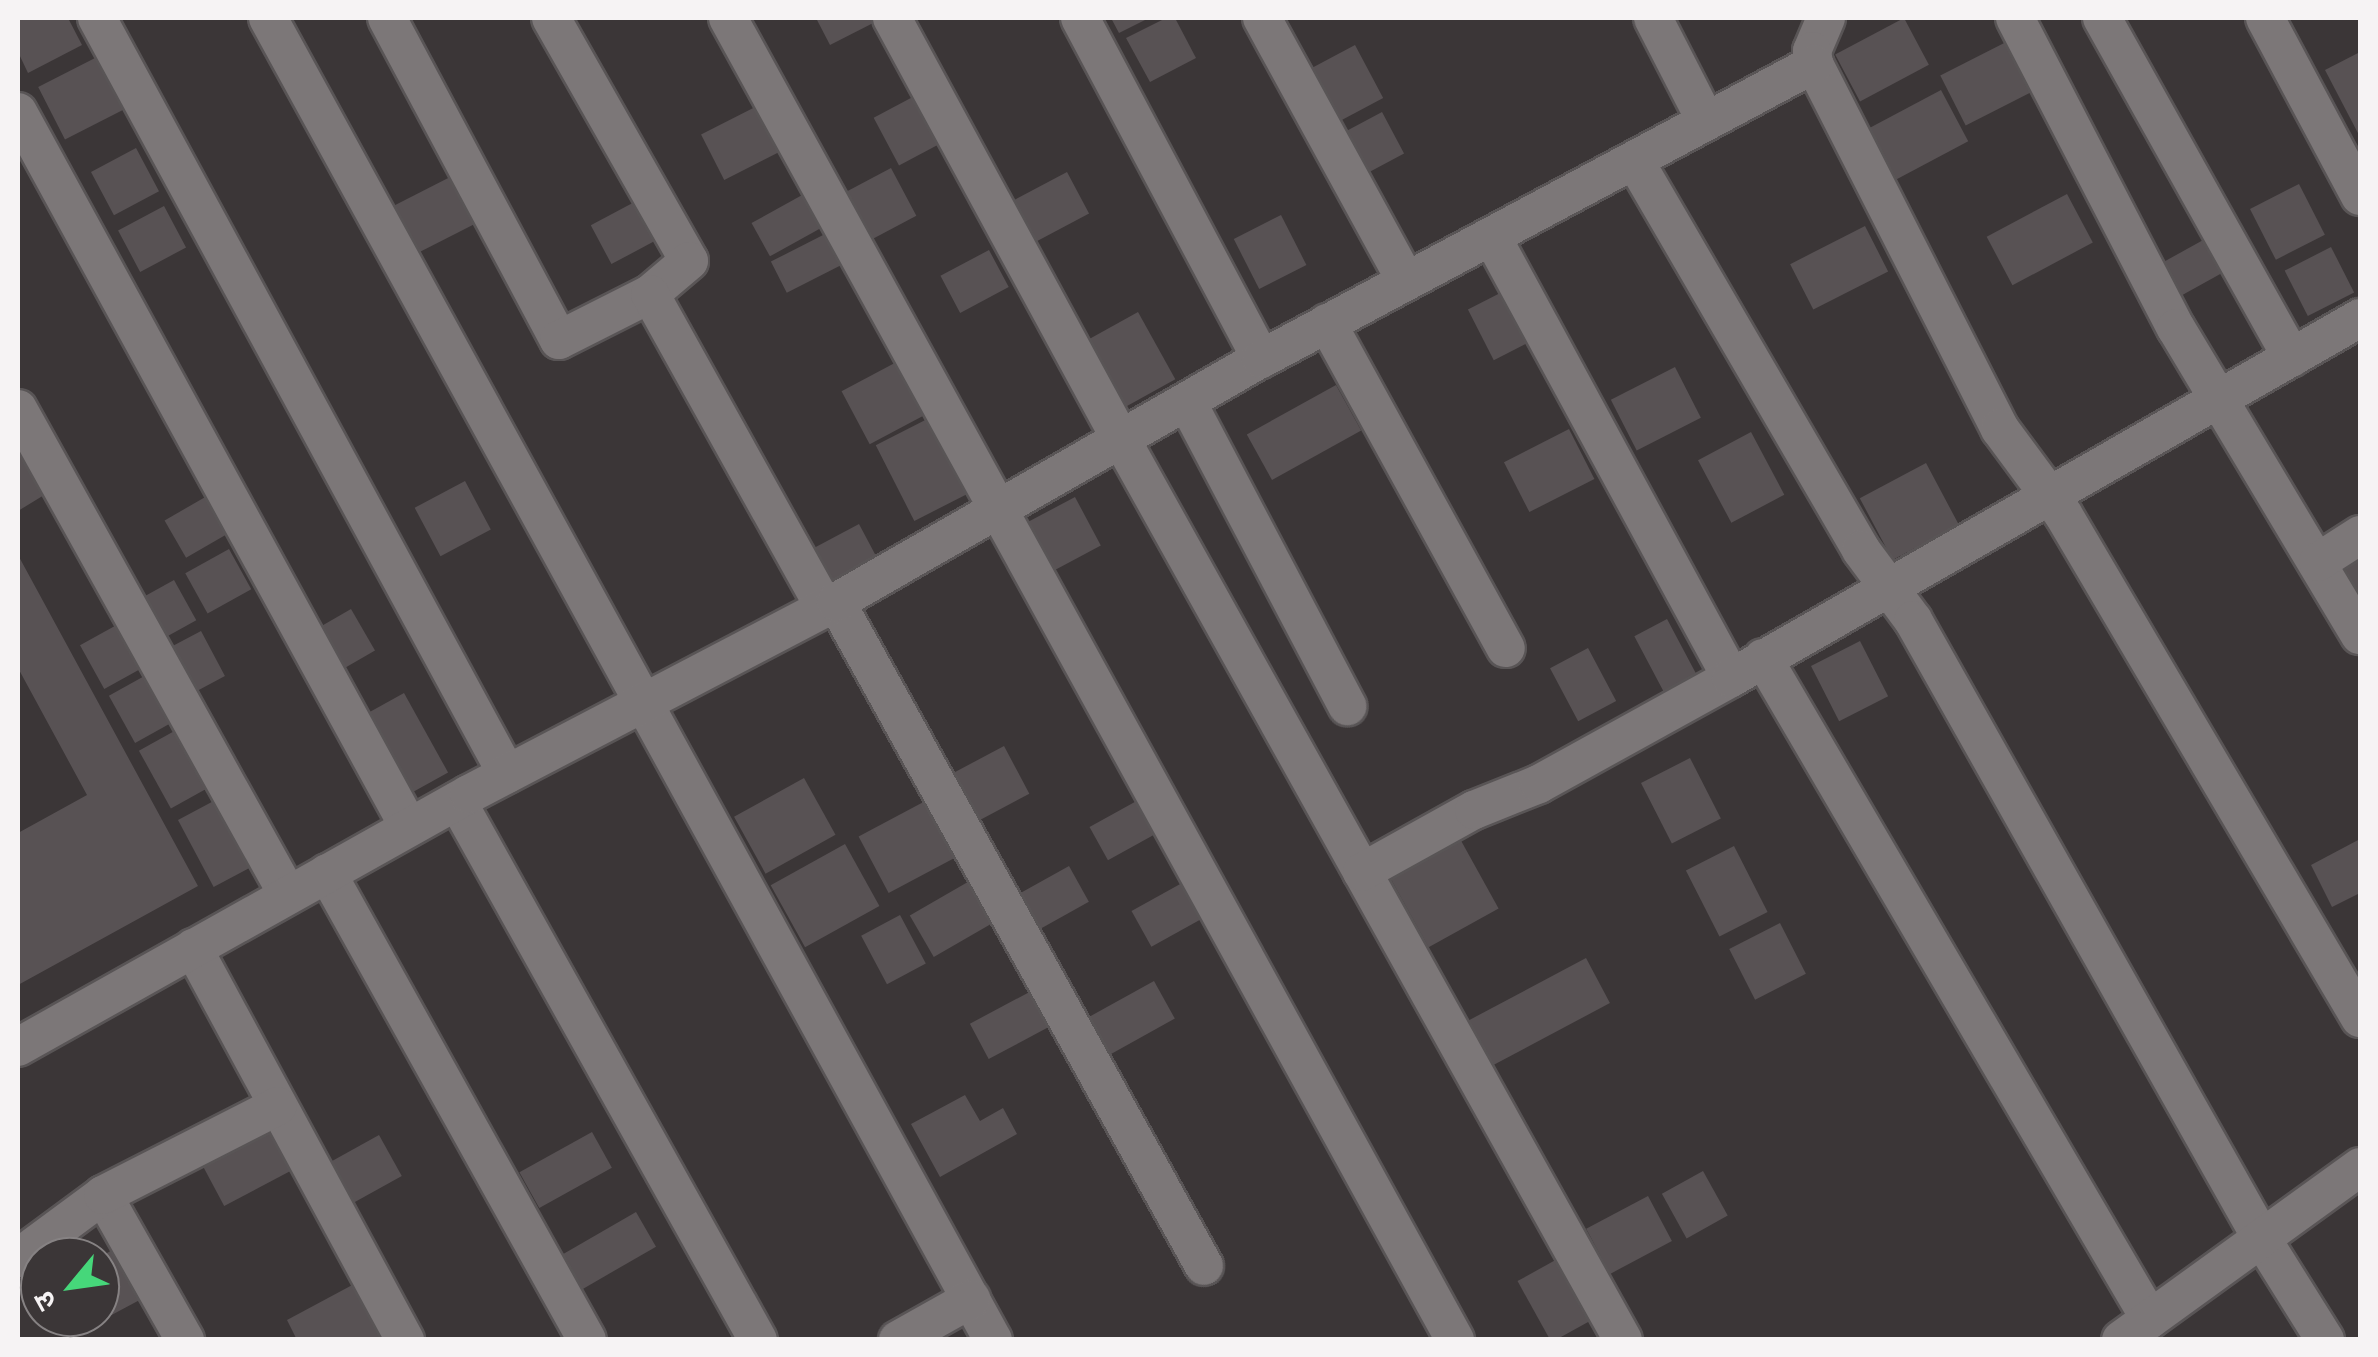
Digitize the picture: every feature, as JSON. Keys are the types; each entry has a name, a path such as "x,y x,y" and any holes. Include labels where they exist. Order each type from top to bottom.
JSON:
{"street":[{"path":"97,18 507,774"},
{"path":"268,18 994,1340"},
{"path":"387,18 559,340 650,294 688,261 551,18"},
{"path":"728,18 1456,1340"},
{"path":"892,18 1122,441 1622,1340"},
{"path":"1080,18 1262,358"},
{"path":"1262,18 1406,281"},
{"path":"1653,18 1706,121"},
{"path":"1826,18 1812,51 1814,64 2000,428 2048,494 2360,1018"},
{"path":"2015,18 2176,328 2360,635"},
{"path":"2102,18 2292,358"},
{"path":"2266,18 2360,196"},
{"path":"18,1046 642,700 830,605 1000,512 1262,358 1636,163 1814,64"},
{"path":"18,112 409,827"},
{"path":"1636,163 1860,550 1922,637 2262,1239 2325,1340"},
{"path":"1492,239 2135,1329 2360,1166"},
{"path":"650,294 1204,1266"},
{"path":"1362,872 1474,810 1538,784 1747,668 2360,318"},
{"path":"1327,324 1506,648"},
{"path":"1187,402 1347,706"},
{"path":"18,409 288,895"},
{"path":"2318,562 2360,536"},
{"path":"457,801 758,1340"},
{"path":"326,873 587,1340"},
{"path":"193,948 405,1340"},
{"path":"18,1258 103,1195 278,1106"},
{"path":"103,1195 186,1340"},
{"path":"898,1340 971,1300"}],"building":[{"path":"18,18 68,18 82,45 28,73 18,52"},
{"path":"816,18 883,18 830,45"},
{"path":"1111,18 1149,18 1119,33"},
{"path":"1166,18 1175,18 1196,58 1150,82 1126,38"},
{"path":"1904,18 1929,65 1860,101 1835,55"},
{"path":"2016,37 2041,87 1966,125 1940,76"},
{"path":"1355,45 1383,98 1332,125 1304,72"},
{"path":"2360,52 2360,137 2325,70"},
{"path":"97,57 124,110 65,140 38,87"},
{"path":"1941,90 1968,141 1897,179 1869,128"},
{"path":"924,91 949,139 899,165 874,118"},
{"path":"767,101 790,146 724,180 701,135"},
{"path":"1382,112 1404,153 1358,178 1336,136"},
{"path":"136,148 159,191 114,215 91,172"},
{"path":"891,168 916,216 868,242 842,194"},
{"path":"1067,172 1089,213 1033,244 1010,202"},
{"path":"456,174 480,221 406,259 382,212"},
{"path":"2299,184 2325,235 2276,260 2250,209"},
{"path":"804,194 822,227 770,256 752,223"},
{"path":"2067,194 2093,243 2012,285 1987,237"},
{"path":"642,198 663,237 611,264 591,225"},
{"path":"164,206 186,247 140,272 118,230"},
{"path":"1281,215 1306,265 1259,289 1234,239"},
{"path":"1865,226 1888,271 1813,310 1790,264"},
{"path":"827,233 843,264 787,293 771,262"},
{"path":"2205,239 2223,272 2167,304 2148,271"},
{"path":"2331,247 2354,292 2308,316 2285,271"},
{"path":"989,250 1009,287 960,313 940,276"},
{"path":"1508,289 1534,340 1494,360 1468,309"},
{"path":"1138,312 1175,379 1117,412 1079,344"},
{"path":"906,357 934,410 870,444 842,391"},
{"path":"1675,367 1701,418 1637,450 1611,400"},
{"path":"1336,385 1361,430 1272,480 1247,434"},
{"path":"939,413 978,489 914,521 876,445"},
{"path":"1569,429 1594,479 1529,512 1504,462"},
{"path":"1751,432 1784,495 1731,523 1698,460"},
{"path":"30,445 54,489 18,511 18,452"},
{"path":"1926,463 1959,525 1893,560 1860,498"},
{"path":"465,481 491,530 440,556 415,508"},
{"path":"207,496 228,533 186,558 165,520"},
{"path":"1075,497 1101,546 1046,575 1020,526"},
{"path":"859,524 878,560 827,587 808,551"},
{"path":"2360,544 2360,605 2335,557"},
{"path":"229,549 251,589 208,613 185,573"},
{"path":"18,555 198,886 18,985 18,833 87,795 18,668"},
{"path":"174,580 196,620 155,643 133,603"},
{"path":"351,609 375,651 333,675 309,633"},
{"path":"1667,619 1697,676 1664,693 1634,636"},
{"path":"122,622 146,666 104,689 80,645"},
{"path":"201,631 225,676 184,698 160,653"},
{"path":"1860,641 1888,696 1839,721 1811,666"},
{"path":"1588,648 1616,701 1578,721 1550,668"},
{"path":"157,669 183,716 135,743 109,696"},
{"path":"404,693 448,773 405,796 361,717"},
{"path":"187,724 219,782 171,808 139,751"},
{"path":"1004,746 1029,794 971,825 946,777"},
{"path":"1690,758 1721,819 1672,844 1641,783"},
{"path":"804,778 836,835 766,874 734,817"},
{"path":"223,796 259,863 214,887 178,820"},
{"path":"931,798 961,855 889,893 859,836"},
{"path":"1142,798 1160,831 1108,860 1090,827"},
{"path":"1454,828 1499,908 1429,947 1384,867"},
{"path":"2360,839 2360,893 2332,907 2311,865"},
{"path":"845,844 879,906 805,947 771,885"},
{"path":"1734,846 1768,912 1719,936 1686,871"},
{"path":"1069,866 1089,902 1034,932 1014,897"},
{"path":"1191,878 1211,914 1151,947 1132,911"},
{"path":"973,879 997,921 934,957 910,916"},
{"path":"900,915 926,964 887,984 861,936"},
{"path":"1780,923 1806,974 1755,1000 1729,949"},
{"path":"1586,958 1610,1003 1493,1065 1469,1020"},
{"path":"1154,981 1175,1019 1108,1055 1088,1018"},
{"path":"1037,988 1056,1023 989,1059 970,1024"},
{"path":"965,1095 980,1121 1003,1108 1017,1134 940,1177 911,1124"},
{"path":"266,1125 290,1171 224,1206 200,1160"},
{"path":"592,1132 612,1168 539,1208 519,1172"},
{"path":"379,1135 402,1176 343,1209 320,1167"},
{"path":"1703,1171 1728,1216 1687,1238 1662,1194"},
{"path":"1648,1196 1672,1241 1610,1274 1586,1229"},
{"path":"636,1212 656,1247 579,1291 559,1256"},
{"path":"120,1246 149,1295 120,1310"},
{"path":"1570,1252 1604,1313 1550,1340 1518,1281"},
{"path":"356,1283 387,1340 297,1340 287,1320"}]}
